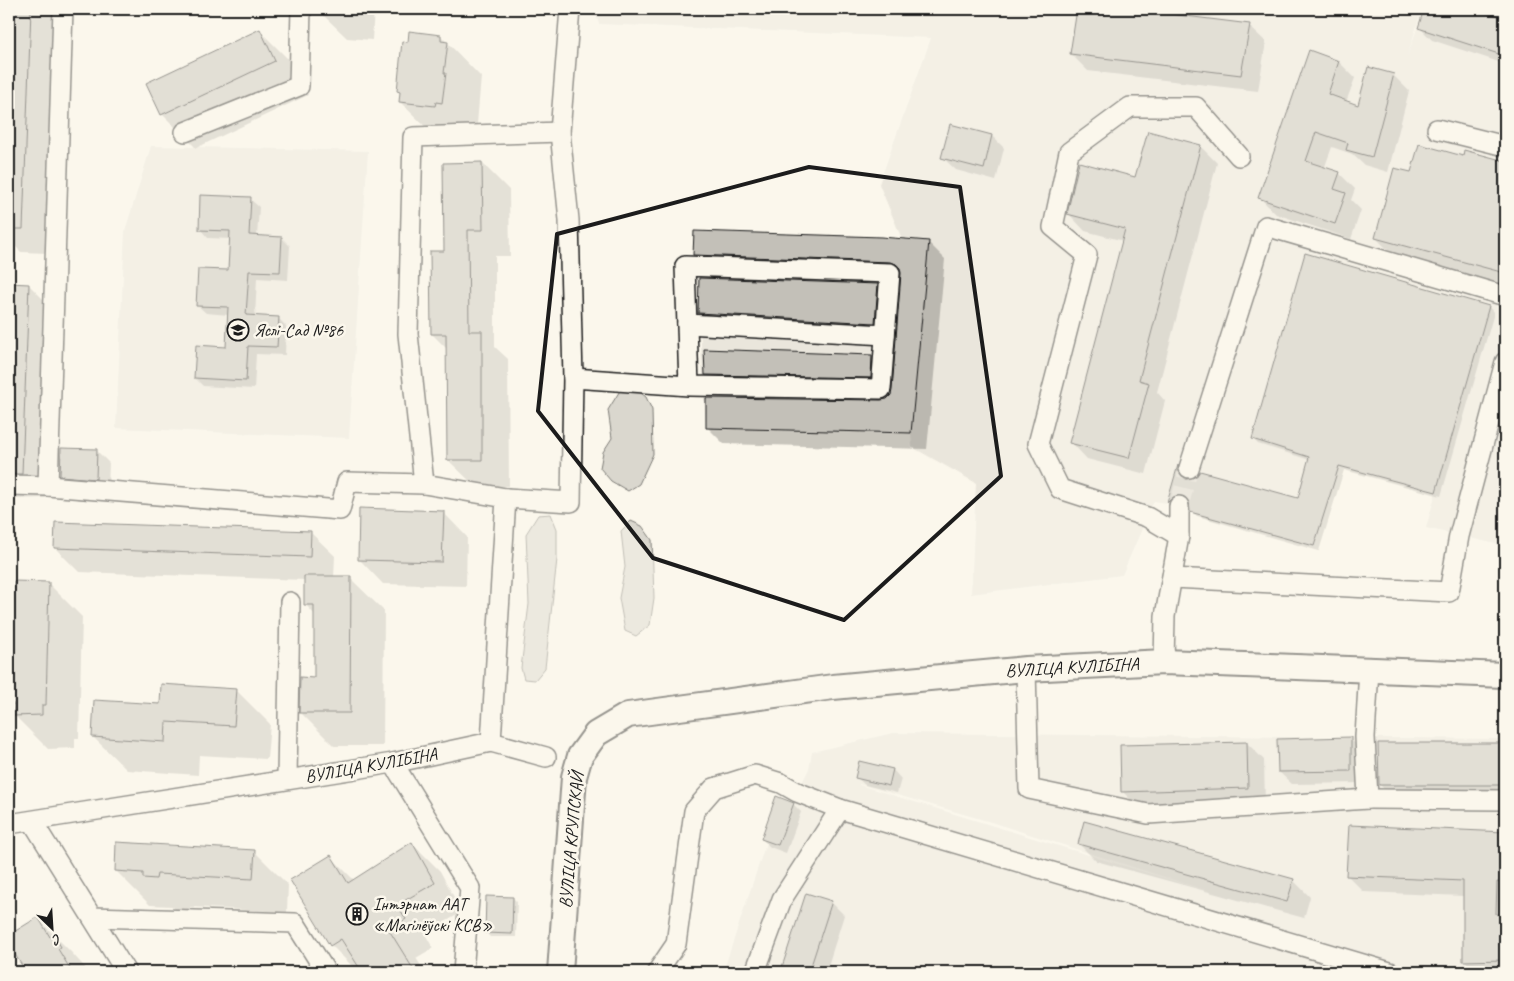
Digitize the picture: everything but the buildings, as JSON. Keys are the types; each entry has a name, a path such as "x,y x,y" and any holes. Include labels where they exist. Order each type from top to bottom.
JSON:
{"main road":[{"name":"ВУЛІЦА КУЛІБІНА","path":"641,712 833,687 1026,669 1164,662 1505,675"},
{"name":"ВУЛІЦА КРУПСКАЙ","path":"560,972 574,777 580,756 596,734 628,715 641,712"}],"street":[{"path":"48,486 62,9"},
{"path":"185,132 299,86 301,9"},
{"path":"9,485 48,486 340,510 347,482 424,484 506,498 571,502 572,378 569,220 560,132 570,9"},
{"path":"1180,536 1147,517 1060,489 1038,444 1087,254 1052,227 1069,152 1130,107 1196,107 1239,156"},
{"path":"1437,129 1505,146"},
{"path":"424,484 408,334 413,137 560,132"},
{"path":"1189,468 1266,226 1505,296"},
{"path":"572,378 689,386 881,389 890,273 685,266 689,386"},
{"path":"686,324 885,335"},
{"path":"1172,578 1449,592 1459,536 1505,362"},
{"path":"506,498 491,742 546,757"},
{"path":"1164,662 1165,616 1180,536 1179,506"},
{"path":"287,779 290,602"},
{"path":"1026,669 1029,789 1148,814 1368,799 1505,800"},
{"path":"1368,799 1365,737 1369,669"},
{"name":"ВУЛІЦА КУЛІБІНА","path":"9,824 32,822 393,763 491,742"},
{"path":"393,763 470,888 463,972"},
{"path":"657,972 676,944 694,811 714,788 755,775 782,783 797,792 840,809 1390,972"},
{"path":"755,972 782,899 840,809"},
{"path":"32,822 126,972"},
{"path":"92,917 295,923 326,972"}],"highlighted area":[{"path":"809,167 960,187 1001,476 844,620 653,558 538,411 557,234"}],"shaded area":[{"path":"594,9 1422,9 1407,57 1424,9 1505,9 1505,546 1426,528 1436,492 1339,466 1314,546 1189,511 1189,509 1154,501 1122,575 971,594 976,483 912,447 911,433 706,428 694,231 902,239 879,184 931,38 599,24"},
{"name":"Яслі-Сад №86","path":"151,146 368,151 349,438 116,428 125,231"},
{"path":"633,387 646,397 652,410 653,454 639,484 628,491 611,481 600,468 603,452 612,438 608,410 621,389"},
{"path":"551,514 557,529 557,559 545,668 535,680 524,679 521,668 529,604 526,534 538,515"},
{"path":"631,521 642,526 652,540 654,598 650,625 636,636 625,631 619,598 625,567 621,531"},
{"path":"893,733 1505,739 1505,972 723,972 766,843 761,839 776,796 794,803 797,792 809,769 812,752","holes":["859,784 991,822 1236,900"]}],"tunnel":[{"path":"1179,506 1189,468"}],"place":[{"name":"Яслі-Сад №86","path":"238,330"},
{"name":"Інтэрнат ААТ «Магілёўскі КСВ»","path":"357,914"}]}
